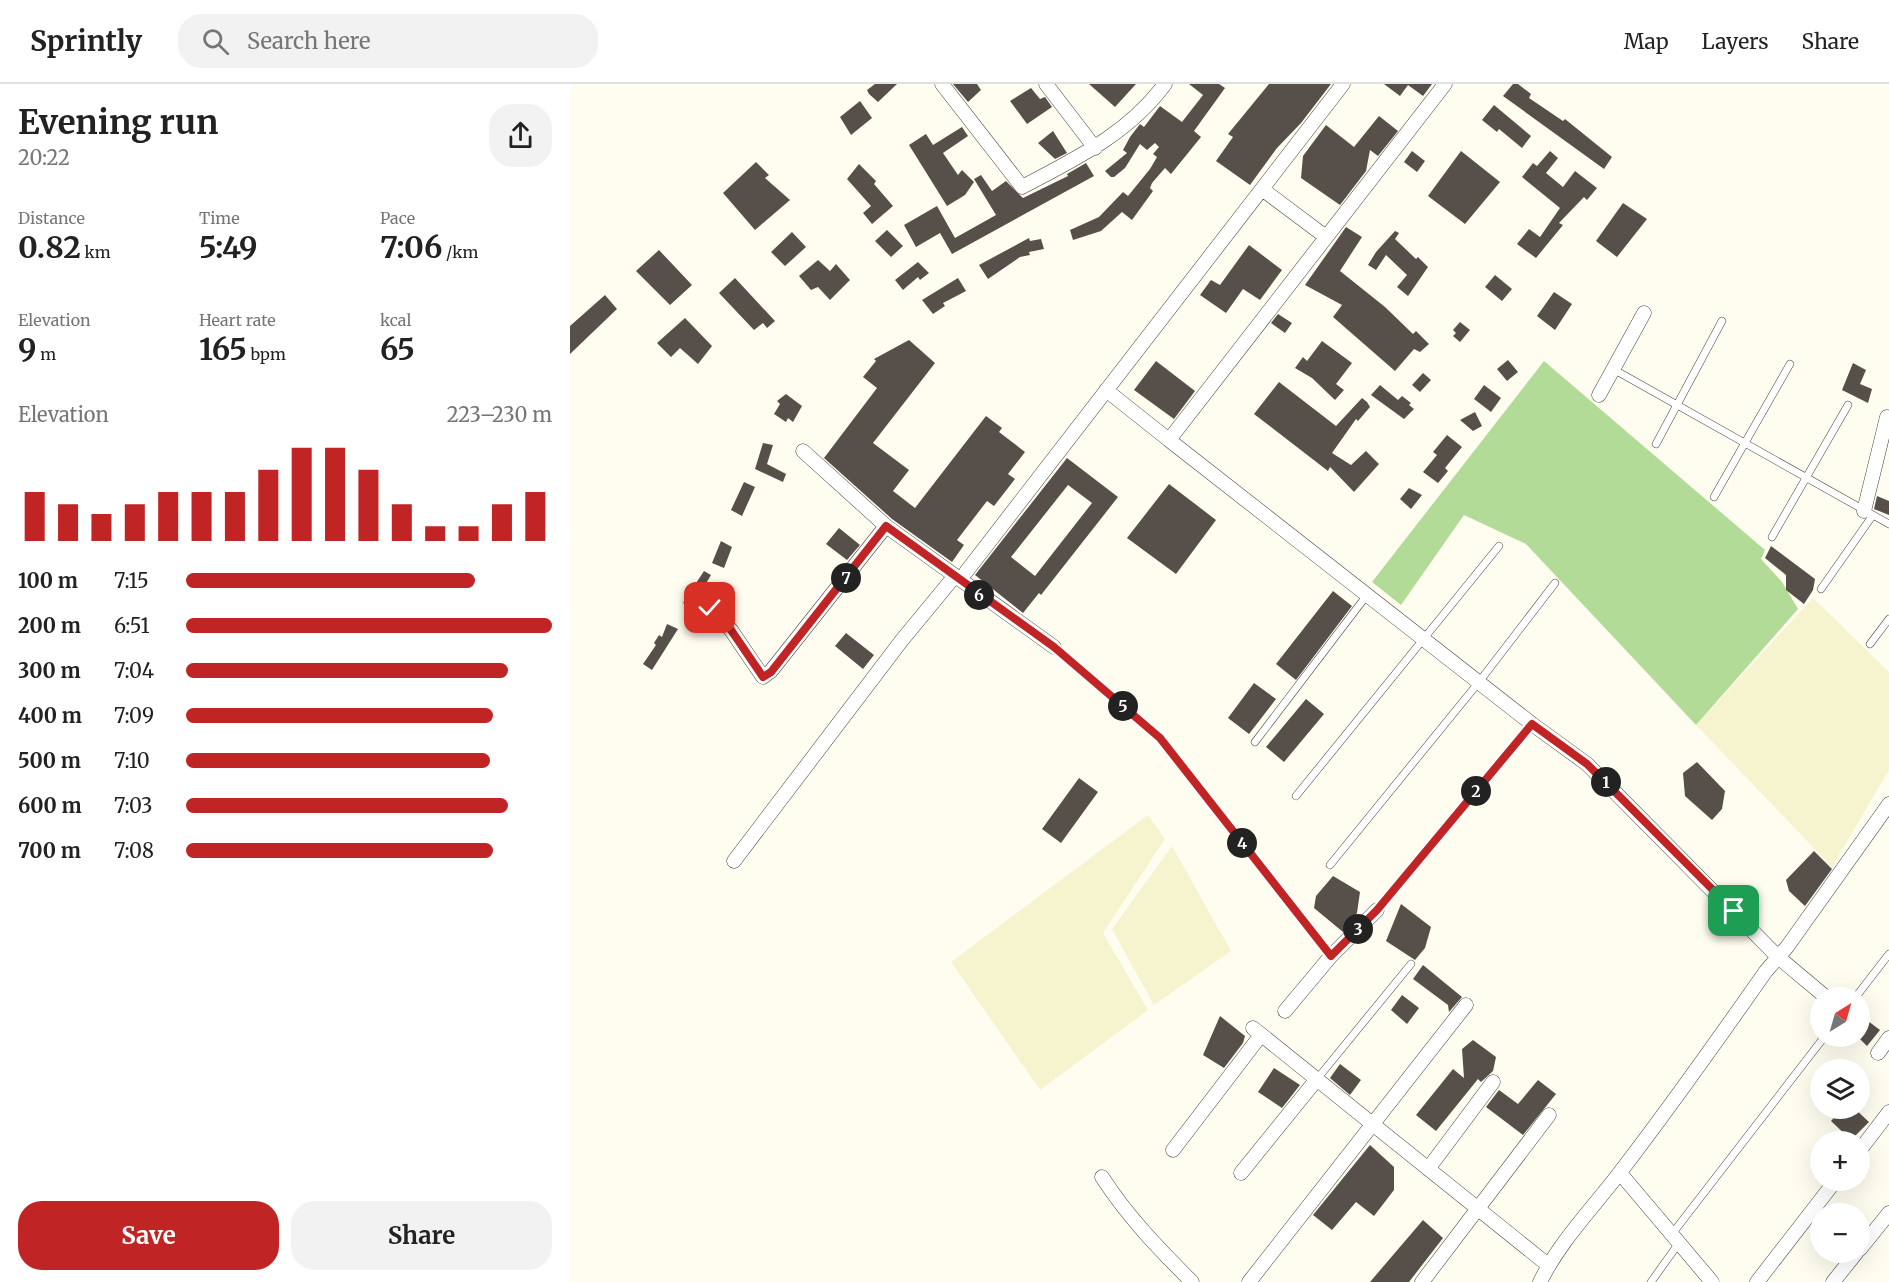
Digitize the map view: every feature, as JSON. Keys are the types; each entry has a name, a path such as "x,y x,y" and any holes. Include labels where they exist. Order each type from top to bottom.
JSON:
{"street":[{"path":"942,84 1022,187 1095,148 1132,121 1165,84"},
{"path":"1046,84 1095,148"},
{"path":"1147,84 1156,96"},
{"path":"734,861 902,640 960,575 1343,84"},
{"path":"1169,440 1445,84"},
{"path":"1262,189 1326,237"},
{"path":"1599,395 1644,313"},
{"path":"1106,390 1366,595 1587,764 1778,957 1814,987"},
{"path":"1868,513 1887,417"},
{"path":"803,451 886,526 960,575 1054,647"},
{"path":"710,608 731,630 763,677 771,672 815,619 886,526"},
{"path":"1540,1282 1548,1265 1620,1173 1889,804"},
{"path":"1285,1011 1331,956 1377,910"},
{"path":"1249,1282 1371,1123 1466,1005"},
{"path":"1173,1150 1257,1031 1548,1265"},
{"path":"1878,1053 1889,1038"},
{"path":"1241,1173 1317,1079"},
{"path":"1428,1169 1493,1082"},
{"path":"1870,1137 1889,1112"},
{"path":"1422,1282 1549,1115"},
{"path":"1620,1173 1712,1282"},
{"path":"1102,1176 1120,1205 1152,1244 1192,1282"},
{"path":"1757,1282 1827,1191"},
{"path":"1870,1237 1889,1213"},
{"path":"1833,1282 1848,1263"}],"lane":[{"path":"1656,444 1722,321"},
{"path":"1714,497 1790,364"},
{"path":"1613,369 1889,524"},
{"path":"1772,537 1848,405"},
{"path":"1821,589 1868,513"},
{"path":"1296,796 1499,546"},
{"path":"1330,865 1479,682 1555,583"},
{"path":"1255,742 1366,595"},
{"path":"1870,644 1889,619"},
{"path":"1054,647 1160,738 1331,956"},
{"path":"1377,910 1532,724"},
{"path":"1864,987 1889,954"},
{"path":"1317,1079 1411,964"},
{"path":"1651,1282 1676,1239 1817,1047"}],"green space":[{"path":"1544,361 1765,550 1761,559 1782,582 1798,609 1696,725 1526,544 1464,515 1401,605 1372,582"},
{"path":"1813,598 1889,672 1889,770 1832,867 1696,725"},
{"path":"1148,815 1165,839 1103,933 1148,1010 1040,1090 951,962"},
{"path":"1172,846 1231,951 1154,1005 1112,929"}],"building":[{"path":"875,84 897,84 878,102 867,90"},
{"path":"953,84 977,84 981,90 968,102"},
{"path":"1089,84 1136,84 1115,107"},
{"path":"1189,84 1219,84 1225,88 1194,131 1201,137 1171,174 1165,168 1152,183 1150,188 1153,191 1132,220 1122,212 1101,231 1073,240 1070,230 1099,217 1123,192 1128,196 1150,169 1157,157 1153,154 1159,147 1155,143 1147,150 1140,144 1125,168 1114,177 1105,171 1127,153 1123,150 1130,137 1140,124 1144,127 1160,106 1182,122 1203,95"},
{"path":"1269,84 1331,84 1301,123 1277,148 1250,185 1216,161 1233,137 1228,134"},
{"path":"1384,84 1432,84 1423,96 1408,85 1400,96"},
{"path":"1513,84 1518,84 1531,94 1529,98 1563,121 1565,119 1612,157 1604,169 1503,96"},
{"path":"1031,88 1040,99 1045,97 1052,107 1027,124 1010,101"},
{"path":"860,101 872,118 851,135 840,117"},
{"path":"1494,105 1531,136 1522,148 1499,129 1497,132 1482,120"},
{"path":"1379,116 1398,131 1378,156 1370,150 1366,171 1340,205 1301,178 1303,156 1326,125 1354,147"},
{"path":"962,127 968,136 943,153 958,175 962,170 974,182 965,195 947,206 909,145 926,134 933,145"},
{"path":"1053,131 1067,153 1055,159 1038,143"},
{"path":"1412,151 1425,161 1417,172 1404,162"},
{"path":"1461,151 1500,182 1465,224 1428,196"},
{"path":"1550,151 1558,158 1546,173 1563,187 1575,171 1597,188 1587,200 1584,197 1559,223 1563,225 1536,258 1517,244 1529,229 1540,237 1560,208 1522,177 1533,163 1537,166"},
{"path":"756,162 769,175 765,178 790,200 755,230 723,193"},
{"path":"1086,163 1094,176 952,254 940,233 916,247 904,225 937,206 955,238 996,215 974,179 981,175 992,191 1006,181 1023,198 1068,176 1067,174"},
{"path":"859,164 876,181 874,184 893,206 872,224 863,213 871,206 847,179"},
{"path":"1623,203 1647,219 1617,257 1596,241"},
{"path":"1346,227 1362,237 1340,271 1385,307 1413,334 1416,331 1429,344 1420,352 1414,349 1395,371 1333,317 1342,305 1305,285"},
{"path":"887,230 903,246 891,257 875,241"},
{"path":"1395,231 1399,233 1395,239 1428,267 1408,296 1397,287 1407,275 1386,255 1376,270 1368,265 1376,252"},
{"path":"792,232 806,247 785,266 771,252"},
{"path":"1029,238 1030,241 1041,239 1044,249 1029,252 1030,255 1020,257 988,279 979,265"},
{"path":"1249,245 1282,270 1260,300 1243,289 1226,313 1200,295 1211,280 1220,285"},
{"path":"659,250 692,285 670,305 636,271"},
{"path":"818,260 830,271 836,264 850,280 830,300 818,287 811,290 799,276"},
{"path":"918,262 929,273 920,280 918,277 903,290 895,280"},
{"path":"1495,275 1512,289 1502,301 1485,287"},
{"path":"735,278 775,321 767,328 763,323 754,330 719,293"},
{"path":"958,278 966,291 943,303 945,306 933,314 922,300"},
{"path":"1554,292 1572,304 1555,330 1537,316"},
{"path":"605,295 617,309 570,354 570,326"},
{"path":"1278,314 1292,323 1285,333 1271,323"},
{"path":"685,318 712,346 698,364 680,348 671,357 657,343"},
{"path":"1460,322 1470,330 1460,342 1453,336 1456,333 1453,330"},
{"path":"909,340 935,363 873,443 909,470 893,491 915,508 986,416 1002,428 999,432 1025,452 1008,474 1015,479 994,506 987,501 957,540 964,545 952,562 892,519 824,458 877,388 863,377 876,361 874,359"},
{"path":"1322,341 1352,363 1336,384 1344,390 1335,400 1312,378 1295,368 1303,357 1307,361"},
{"path":"1508,360 1518,372 1507,381 1497,369"},
{"path":"1156,361 1195,391 1174,419 1134,390"},
{"path":"1853,363 1866,370 1860,384 1872,389 1868,403 1842,390"},
{"path":"1423,373 1431,380 1420,392 1412,385"},
{"path":"1279,382 1336,426 1362,398 1367,402 1370,407 1358,421 1356,419 1332,453 1351,465 1366,451 1379,464 1354,492 1330,467 1328,471 1254,414"},
{"path":"1380,385 1398,400 1402,396 1411,403 1409,405 1414,409 1404,419 1371,395"},
{"path":"1484,385 1501,398 1491,412 1474,399"},
{"path":"786,394 802,406 793,422 788,418 786,422 774,414 780,404 777,401"},
{"path":"1475,412 1482,426 1473,431 1460,420"},
{"path":"1447,435 1462,447 1445,468 1448,471 1438,483 1423,472 1437,455 1433,452"},
{"path":"763,443 773,445 767,464 786,474 783,482 755,469"},
{"path":"1067,458 1118,497 1041,595 1039,593 1023,613 975,575","holes":["1068,485 1092,503 1035,576 1011,557"]},
{"path":"744,482 755,487 742,516 731,510"},
{"path":"1169,484 1216,520 1176,574 1127,538"},
{"path":"1409,488 1422,495 1411,509 1400,499"},
{"path":"1877,496 1889,501 1889,515 1874,509"},
{"path":"839,528 860,545 847,560 826,544"},
{"path":"721,541 732,547 724,568 712,563"},
{"path":"1771,546 1815,579 1813,590 1804,604 1786,590 1786,575 1765,558"},
{"path":"704,571 711,575 698,597 703,602 700,612 683,603"},
{"path":"1333,591 1352,606 1296,680 1276,664"},
{"path":"667,624 678,629 652,670 643,664 656,645 654,643 659,635 662,637"},
{"path":"846,633 874,655 863,669 835,646"},
{"path":"1254,683 1276,699 1249,734 1228,718"},
{"path":"1306,699 1324,714 1284,762 1266,747"},
{"path":"1697,762 1725,791 1722,809 1712,820 1685,796 1683,773"},
{"path":"1079,778 1098,792 1061,843 1042,829"},
{"path":"1814,851 1832,869 1805,906 1789,891 1786,880"},
{"path":"1333,876 1360,892 1357,913 1343,932 1314,908 1316,896"},
{"path":"1401,904 1431,927 1425,948 1415,960 1386,941"},
{"path":"1423,965 1462,997 1449,1012 1448,1005 1413,979"},
{"path":"1402,995 1419,1008 1407,1024 1391,1010"},
{"path":"1220,1016 1245,1036 1243,1043 1224,1068 1203,1055"},
{"path":"1870,1022 1880,1030 1870,1042"},
{"path":"1473,1040 1496,1057 1493,1071 1481,1082 1478,1079 1436,1131 1416,1115 1453,1069 1464,1078 1462,1049"},
{"path":"1340,1064 1361,1080 1350,1095 1330,1078"},
{"path":"1274,1068 1300,1085 1282,1108 1258,1092"},
{"path":"1538,1080 1556,1094 1523,1135 1486,1107 1499,1090 1518,1104"},
{"path":"1833,1119 1866,1119 1869,1122 1860,1131 1842,1131 1831,1121"},
{"path":"1370,1145 1394,1167 1394,1190 1374,1216 1356,1202 1332,1230 1313,1215"},
{"path":"1423,1220 1443,1238 1409,1282 1370,1282"}],"route":[{"path":"710,608 731,630 763,677 771,672 815,619 886,526 1054,647 1160,738 1331,956 1377,910 1532,724 1587,764 1734,911"}]}
